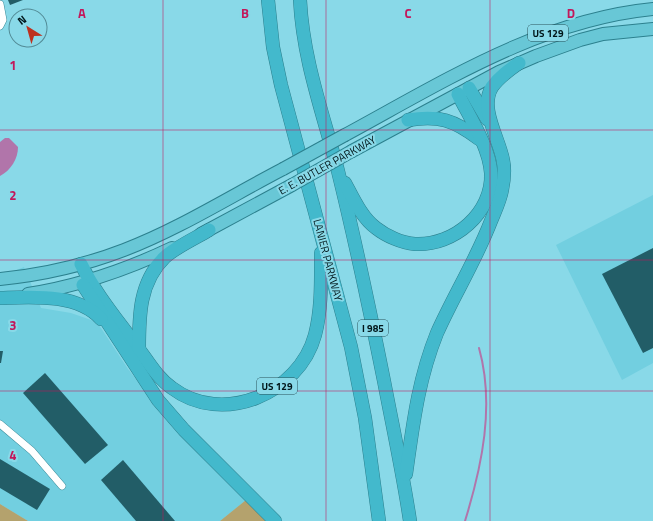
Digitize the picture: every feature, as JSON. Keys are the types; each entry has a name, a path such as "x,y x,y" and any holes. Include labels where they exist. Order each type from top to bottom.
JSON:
{"highway":[{"name":"LANIER PARKWAY","path":"268,0 273,47 281,85 351,347 365,418 379,521"},
{"name":"I 985","path":"300,0 301,23 308,67 338,171 373,326 405,486 410,521"},
{"name":"E. E. BUTLER PARKWAY","path":"0,279 23,276 79,264 124,250 150,239 283,169 455,75 524,41 566,27 614,14 653,9"},
{"name":"E. E. BUTLER PARKWAY","path":"0,297 30,294 86,282 149,259 209,230 408,120 519,63 580,40 613,33 653,29"},
{"path":"405,486 414,414 419,388 428,360 443,322 482,245 502,191 504,162 488,109 488,98 491,88 499,78 519,63"},
{"path":"455,75 464,91 496,134"},
{"path":"338,171 352,197 376,228 397,240 410,243 429,243 448,238 462,231 473,220 486,201 491,184 488,157 464,91"},
{"path":"408,120 430,118 442,119 464,128 481,141"},
{"name":"US 129","path":"209,230 166,257 147,282 140,311 140,349 153,369 171,388 193,400 213,405 240,404 265,394 285,380 308,352 315,335 321,296 321,236"},
{"path":"79,264 86,282 110,328 158,400 184,430 275,521"},
{"path":"86,282 140,349"},
{"path":"0,297 46,297 63,300 99,316 110,328"}],"street":[{"path":"0,4 3,20 0,26"},
{"path":"0,424 32,451 62,486"}],"shaded area":[{"path":"5,138 9,138 18,147 18,151 13,164 0,176 0,142"},
{"path":"653,195 653,363 622,380 556,245"},
{"path":"24,267 41,308 71,313 97,322 128,369 172,424 246,500 220,521 28,521 0,504 0,277"},
{"path":"246,500 267,521 220,521"},
{"path":"0,504 28,521 0,521"}],"building":[{"path":"8,0 23,0 10,5"},
{"path":"653,248 653,348 643,353 602,274"},
{"path":"0,351 3,351 1,363 0,363"},
{"path":"45,373 108,445 85,464 23,393"},
{"path":"0,459 50,489 37,510 0,488"},
{"path":"123,460 175,521 136,521 101,480"}],"waterway":[{"path":"465,521 477,479 486,413 484,370 479,348"}]}
